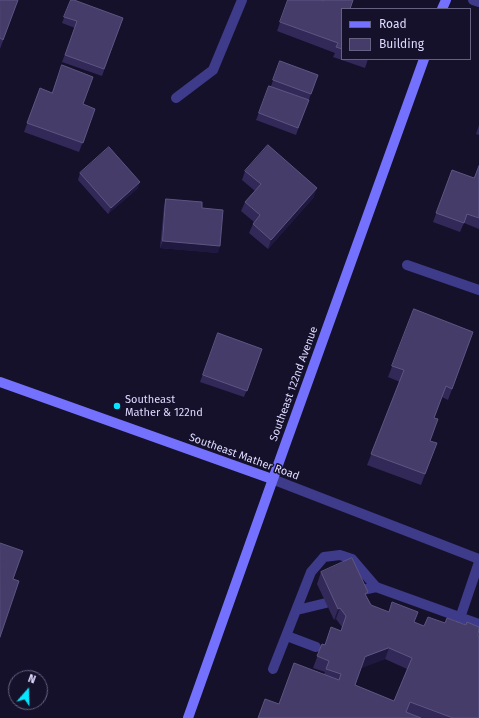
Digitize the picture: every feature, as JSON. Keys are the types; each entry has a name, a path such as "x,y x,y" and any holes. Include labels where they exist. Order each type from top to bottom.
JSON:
{"main road":[{"name":"Southeast 122nd Avenue","path":"188,718 272,479 424,60"},
{"name":"Southeast Mather Road","path":"0,382 272,479"}],"street":[{"path":"176,98 213,70 242,0"},
{"path":"473,0 479,2"},
{"path":"408,265 479,290"},
{"name":"Southeast Mather Road","path":"272,479 479,561"},
{"path":"273,669 311,572 324,557 340,555 352,559 376,588"},
{"path":"460,618 479,561"},
{"path":"358,591 376,588 479,624"},
{"path":"297,610 326,603"},
{"path":"287,636 316,647"}],"building":[{"path":"0,0 18,0 3,40 0,38"},
{"path":"71,0 123,18 104,69 65,55 77,21 64,17"},
{"path":"288,0 353,0 350,8 341,8 341,49 336,47 338,43 280,22"},
{"path":"280,61 318,75 311,94 273,80"},
{"path":"62,65 93,77 83,104 95,109 83,143 27,123 40,88 52,93"},
{"path":"269,86 309,100 298,128 259,113"},
{"path":"268,145 317,188 271,240 253,224 260,215 245,202 261,184 245,171"},
{"path":"109,147 140,182 111,208 80,173"},
{"path":"479,166 479,218 467,214 464,223 436,213 452,170 474,178"},
{"path":"166,199 202,202 202,208 223,210 220,246 163,241"},
{"path":"414,309 473,332 452,389 446,386 434,418 438,419 430,441 437,443 425,474 371,454 404,370 392,366"},
{"path":"218,333 262,349 247,391 203,375"},
{"path":"0,543 23,551 13,579 19,581 0,637"},
{"path":"352,558 368,592 365,594 371,605 389,612 392,602 418,612 414,622 424,626 428,617 445,623 447,618 466,625 467,622 479,627 479,718 453,718 410,702 406,712 421,718 258,718 265,699 279,704 294,663 339,680 341,674 326,669 329,661 317,656 322,644 325,645 331,627 341,631 346,616 340,608 338,609 321,572","holes":["389,648 412,658 394,701 355,685 365,657"]}],"place":[{"name":"Southeast Mather & 122nd","path":"117,406"}]}
